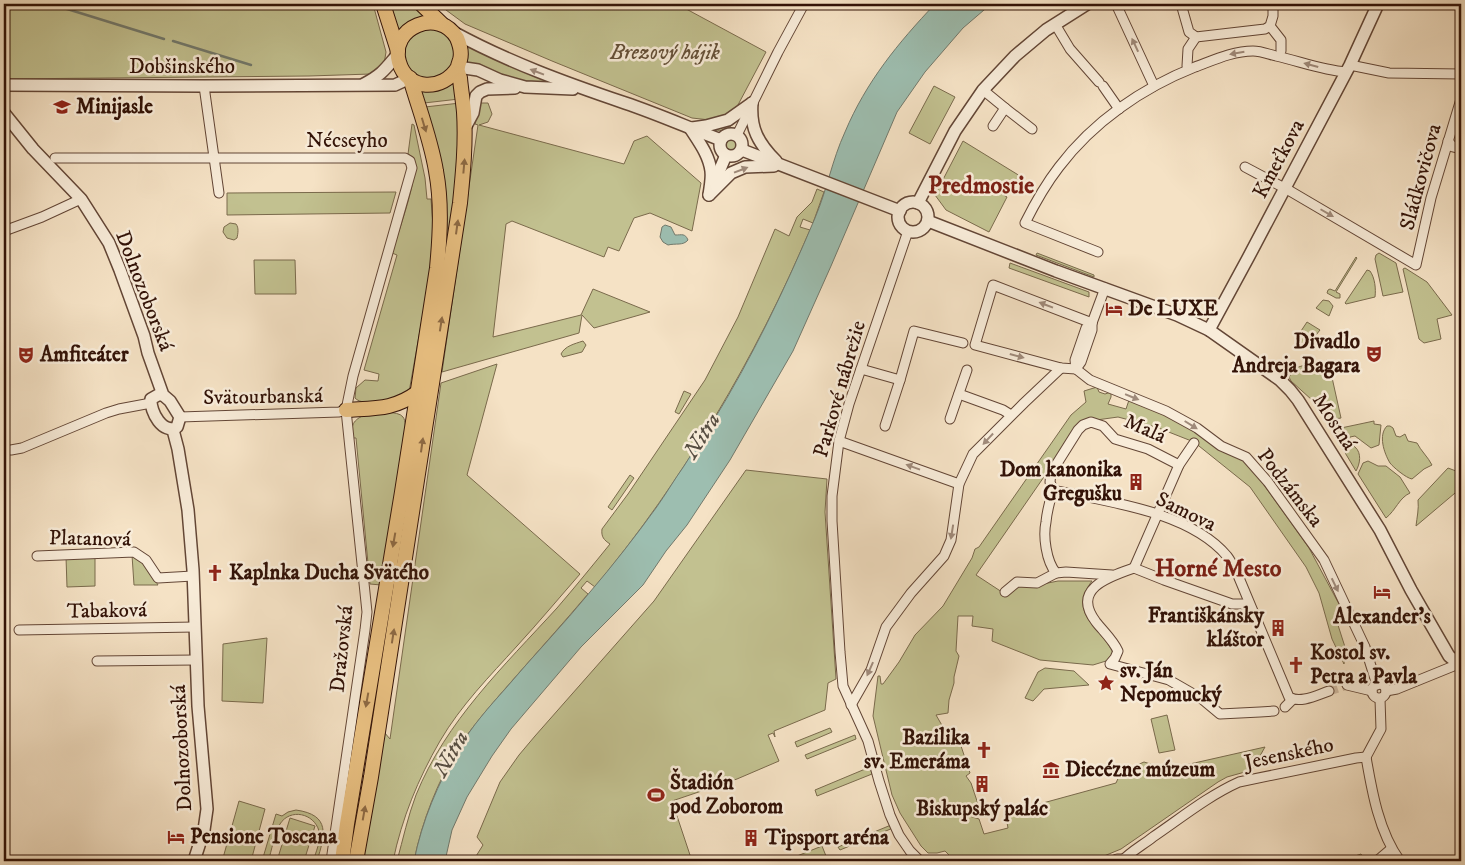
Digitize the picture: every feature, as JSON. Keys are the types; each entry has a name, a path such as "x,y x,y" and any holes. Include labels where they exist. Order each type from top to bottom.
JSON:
{"main road":[{"path":"346,410 392,406 418,392 429,378 440,224 438,184 425,124 410,78 401,68 383,4"},
{"path":"410,78 424,84 438,84 451,77 458,67 461,56 457,38 421,4"},
{"path":"398,52 402,38 412,27 427,22 448,29"},
{"path":"356,861 371,777 429,378 460,203 465,128 464,101 458,67"},
{"path":"342,861 418,392"},
{"path":"392,406 404,414 412,427"}],"street":[{"path":"737,135 804,4"},
{"path":"918,203 955,131 983,90 1015,56 1055,24 1087,4"},
{"path":"1116,4 1154,86"},
{"path":"1180,4 1189,32 1196,37 1270,26"},
{"path":"1270,26 1273,16 1273,4"},
{"name":"Kmeťkova","path":"1209,330 1348,68 1378,4"},
{"path":"1055,24 1070,49 1101,84 1119,109"},
{"path":"1270,26 1281,40 1281,51"},
{"path":"448,29 501,57 721,140"},
{"path":"1187,66 1188,49 1196,37"},
{"path":"1098,252 1025,223 1040,194 1058,168 1093,129 1154,86 1188,70 1236,52 1255,51 1330,70 1348,68 1389,73 1461,74"},
{"name":"Dobšinského","path":"361,85 380,76 398,52"},
{"path":"458,67 478,70 500,80 525,87"},
{"name":"Dobšinského","path":"4,85 396,85 410,78"},
{"path":"204,86 220,193"},
{"path":"465,128 473,113 476,96 487,89 525,87 582,89"},
{"path":"983,90 1032,129"},
{"name":"Sládkovičova","path":"1284,188 1416,265 1432,198 1461,99"},
{"path":"690,128 728,120 752,103"},
{"path":"752,103 751,117 758,140 781,166"},
{"path":"993,126 1005,108"},
{"name":"Dolnozoborská","path":"4,113 33,149 81,199 109,243 144,336 163,396 170,401 180,416"},
{"path":"690,128 706,153 711,172 709,195"},
{"path":"728,134 737,135 742,142 742,150 733,157 726,155 720,148 721,140 728,134"},
{"path":"1448,141 1453,147 1461,149"},
{"path":"742,150 900,210"},
{"path":"709,195 726,155"},
{"name":"Nécseyho","path":"55,158 405,158 410,161 412,168 353,376 346,410"},
{"path":"709,195 731,173 745,167 781,166"},
{"path":"1245,167 1284,188"},
{"path":"4,231 42,217 81,199"},
{"path":"908,203 918,203 926,209 928,221 921,230 916,232 908,231 900,223 900,210 908,203"},
{"name":"Mostná","path":"928,221 1056,271 1158,307 1209,330 1290,390 1380,530 1411,590 1449,656 1461,664"},
{"name":"Parkové nábrežie","path":"851,705 842,679 840,652 832,521 834,471 839,441 849,404 908,231"},
{"name":"Podzámska","path":"1092,323 994,285 975,345 1061,368 1076,369 1090,380 1166,411 1196,428 1221,446 1246,457 1268,482 1324,560 1365,647 1374,688"},
{"path":"1076,369 1081,362 1092,330 1092,323 1105,288"},
{"path":"885,426 914,331 963,343"},
{"path":"920,861 899,835 890,815 868,741 851,705 871,670 886,626 910,593 944,556 951,540 959,484 974,454 1011,415 1061,368"},
{"path":"861,369 900,380"},
{"path":"950,419 966,370"},
{"path":"959,394 1003,410 1011,415"},
{"path":"163,396 158,395 151,399 152,409 162,425 167,429 173,430 177,427 180,416"},
{"path":"4,450 22,448 119,409 151,403"},
{"name":"Svätourbanská","path":"180,416 339,412 346,410"},
{"name":"Dražovská","path":"331,861 365,630 366,612 346,410"},
{"name":"Malá","path":"1053,490 1050,482 1051,473 1078,430 1083,425 1091,422 1103,426 1115,439 1148,449 1180,465"},
{"name":"Dolnozoborská","path":"173,430 188,510 196,627 198,706 207,809 204,830 194,861"},
{"path":"839,441 959,484"},
{"path":"1134,568 1180,465 1194,444"},
{"path":"1053,490 1045,523 1045,536 1052,569 1056,573"},
{"name":"Samova","path":"1053,490 1158,513 1212,542 1228,558 1237,573 1287,693 1293,699"},
{"name":"Platanová","path":"36,556 134,552 146,560 158,578 193,576"},
{"path":"1249,604 1232,604 1134,568 1112,576 1098,584 1088,598 1090,611 1096,622 1114,642 1118,651 1110,664 1169,680 1202,700 1220,714 1274,710"},
{"path":"1005,592 1017,582 1037,583 1056,573 1066,572 1112,576"},
{"name":"Tabaková","path":"18,630 196,627"},
{"name":"Dolnozoborská","path":"97,661 196,660"},
{"path":"1347,685 1374,688 1374,696 1383,695 1461,664"},
{"path":"1285,707 1293,699 1302,699 1329,691"},
{"path":"1383,695 1382,729 1366,757 1378,810 1391,849 1400,861"},
{"name":"Jesenského","path":"1112,861 1117,859 1123,860 1225,788 1240,782 1366,757"},
{"path":"1376,861 1391,849"}],"green space":[{"path":"4,4 373,4 386,52 384,64 371,74 4,79"},
{"path":"388,4 415,4 426,16 398,35"},
{"name":"Brezový hájik","path":"439,4 677,4 766,52 730,120 740,116 730,127 717,131 707,129 728,122 692,118 552,61 465,24"},
{"path":"430,26 447,33 455,48 452,65 448,72 433,79 416,77 405,65 403,47 406,38"},
{"path":"464,44 547,79 546,82 508,80 466,66"},
{"path":"456,81 459,99 424,103 420,90 444,88"},
{"path":"934,86 955,97 930,144 909,133"},
{"path":"460,103 459,176 447,253 444,252 425,107"},
{"path":"478,103 488,103 492,114 488,122 479,125 624,164 634,141 647,136 701,183 692,231 650,213 634,218 619,251 608,247 604,257 512,221 506,224 493,337 581,315 593,289 650,312 594,328 582,315 579,333 442,372 478,125 475,124"},
{"path":"412,124 414,125 425,178 427,199 431,199 434,240 409,392 406,396 379,402 359,401 355,398 356,388 365,380 378,381 379,374 364,370 397,255 392,253 414,178 414,158 408,154"},
{"path":"729,139 733,139 737,145 733,151 729,151 725,147 725,143"},
{"path":"963,141 1020,176 1011,192 1003,188 1000,193 1007,197 989,232 946,210 935,195"},
{"path":"817,189 824,192 813,223 803,219 800,227 810,230 789,278 741,371 688,461 628,546 595,587 587,581 581,588 588,594 495,700 460,745 432,801 421,831 414,861 397,861 416,795 428,768 443,743 478,695 557,608 610,544 603,538 602,529 705,380 738,317 775,229 789,236 797,217 812,202"},
{"path":"396,192 390,213 227,215 227,193"},
{"path":"230,223 236,224 238,227 237,238 234,240 227,238 223,232 224,227"},
{"path":"1037,253 1094,275 1094,277 1036,255"},
{"path":"1379,253 1396,263 1403,292 1383,296 1375,259"},
{"path":"1356,257 1336,292 1340,294 1340,298 1327,293 1330,289 1335,291"},
{"path":"254,260 295,260 296,294 255,294"},
{"path":"1010,263 1089,292 1089,297 1009,268"},
{"path":"1405,268 1427,282 1452,315 1437,319 1441,339 1424,343 1419,339 1403,269"},
{"path":"1367,270 1370,271 1374,280 1375,297 1346,304 1345,303"},
{"path":"1323,300 1329,301 1333,306 1329,316 1316,308"},
{"path":"1307,322 1320,330 1308,345 1302,343 1299,337"},
{"path":"583,341 586,345 582,352 563,357 561,354 565,349"},
{"path":"1326,360 1331,363 1332,367 1328,366 1326,370 1331,373 1341,418 1326,420 1312,400 1289,377 1295,368 1312,363 1316,366 1321,361 1324,364"},
{"path":"497,364 467,475 580,574 476,691 448,728 418,784 401,829 393,861 363,861 384,732 390,739 441,383"},
{"path":"1097,387 1099,392 1105,394 1111,392 1108,404 1126,409 1130,397 1190,428 1216,446 1244,461 1261,481 1309,548 1340,606 1345,618 1337,622 1345,647 1344,664 1332,639 1319,593 1306,567 1250,487 1194,442 1156,427 1118,417 1082,422 976,575 1005,594 1019,584 1038,585 1058,581 1092,581 1085,593 1084,611 1113,653 1106,661 1093,665 1040,660 992,641 993,629 972,626 973,616 958,616 956,651 959,656 948,713 936,715 947,734 956,731 970,773 966,776 971,783 978,804 969,816 979,819 984,834 1008,828 1006,817 1032,806 1116,783 1121,772 1144,762 1160,767 1181,766 1265,747 1252,770 1227,777 1218,782 1121,849 1092,861 955,861 945,851 928,853 921,846 900,813 892,795 873,716 878,676 880,676 881,684 883,684 915,635 943,606 972,558 975,549 979,547 1071,415 1086,402 1084,391"},
{"path":"684,391 691,394 679,414 675,412"},
{"path":"368,413 397,413 405,420 406,433 381,585 370,584 356,438 352,438 354,422"},
{"path":"1374,421 1374,424 1381,425 1379,445 1371,448 1355,436 1350,437 1349,441 1357,449 1359,455 1356,471 1335,436 1341,428"},
{"path":"1387,426 1393,428 1396,436 1400,437 1405,434 1408,441 1417,443 1432,465 1412,479 1397,470 1390,463 1383,444 1383,434"},
{"path":"1368,461 1378,466 1386,466 1400,477 1410,493 1403,498 1386,518 1358,474 1363,463"},
{"path":"1448,468 1461,471 1461,488 1416,526 1418,500"},
{"path":"746,470 827,479 825,512 836,679 828,683 825,710 774,731 775,737 773,733 768,735 779,761 737,779 672,801 692,861 473,861 483,845 477,837 500,782 535,736 654,601"},
{"path":"630,475 634,478 612,510 608,507"},
{"path":"132,555 144,563 158,585 134,585"},
{"path":"95,556 95,586 67,587 66,557"},
{"path":"267,638 263,703 222,701 223,644"},
{"path":"1045,668 1074,671 1089,685 1044,689 1033,701 1025,698 1038,672"},
{"path":"1167,715 1175,750 1159,753 1151,719"},
{"path":"830,728 832,732 797,747 795,742"},
{"path":"855,735 856,739 807,759 805,755"},
{"path":"870,767 872,774 817,796 815,790"},
{"path":"239,801 265,809 251,861 236,861 223,858"},
{"path":"296,810 315,816 323,828 322,843 317,861 313,861 318,846 319,831 312,820 295,814 284,819 280,824 268,861 262,861 276,814 282,816"},
{"path":"290,818 315,826 304,861 277,861"},
{"path":"891,825 893,828 840,850 838,847"},
{"path":"822,846 828,861 793,861 792,858"},
{"path":"1361,854 1366,861 1340,861"}],"shaded area":[{"path":"935,4 991,4 963,28 925,72 897,112 793,351 730,460 687,525 666,551 643,585 581,647 511,729 467,797 452,830 445,861 414,861 421,831 432,803 451,761 464,740 475,724 624,551 660,503 712,423 754,348 792,271 819,207 840,143 853,114 884,64 908,33"},
{"path":"665,225 671,227 675,235 684,235 688,240 682,244 668,245 663,242 660,237 662,227"}],"waterway":[{"path":"51,4 164,39"},
{"path":"173,41 251,65"}],"tunnel":[{"path":"1329,691 1347,685"}],"place":[{"name":"Minijasle","path":"62,107"},
{"name":"De LUXE","path":"1114,309"},
{"name":"Divadlo Andreja Bagara","path":"1374,354"},
{"name":"Amfiteáter","path":"26,355"},
{"name":"Dom kanonika Gregušku","path":"1136,482"},
{"name":"Kaplnka Ducha Svätého","path":"215,573"},
{"name":"Alexander's","path":"1382,592"},
{"name":"Františkánsky kláštor","path":"1278,628"},
{"name":"Kostol sv. Petra a Pavla","path":"1296,665"},
{"name":"sv. Ján Nepomucký","path":"1106,683"},
{"name":"Bazilika sv. Emeráma","path":"984,750"},
{"name":"Diecézne múzeum","path":"1051,770"},
{"name":"Biskupský palác","path":"982,784"},
{"name":"Štadión pod Zoborom","path":"656,795"},
{"name":"Pensione Toscana","path":"176,837"},
{"name":"Tipsport aréna","path":"751,838"}],"district":[{"name":"Predmostie","path":"981,186"},
{"name":"Horné Mesto","path":"1218,569"}],"water label":[{"name":"Nitra","path":"702,436"},
{"name":"Nitra","path":"451,754"}]}
